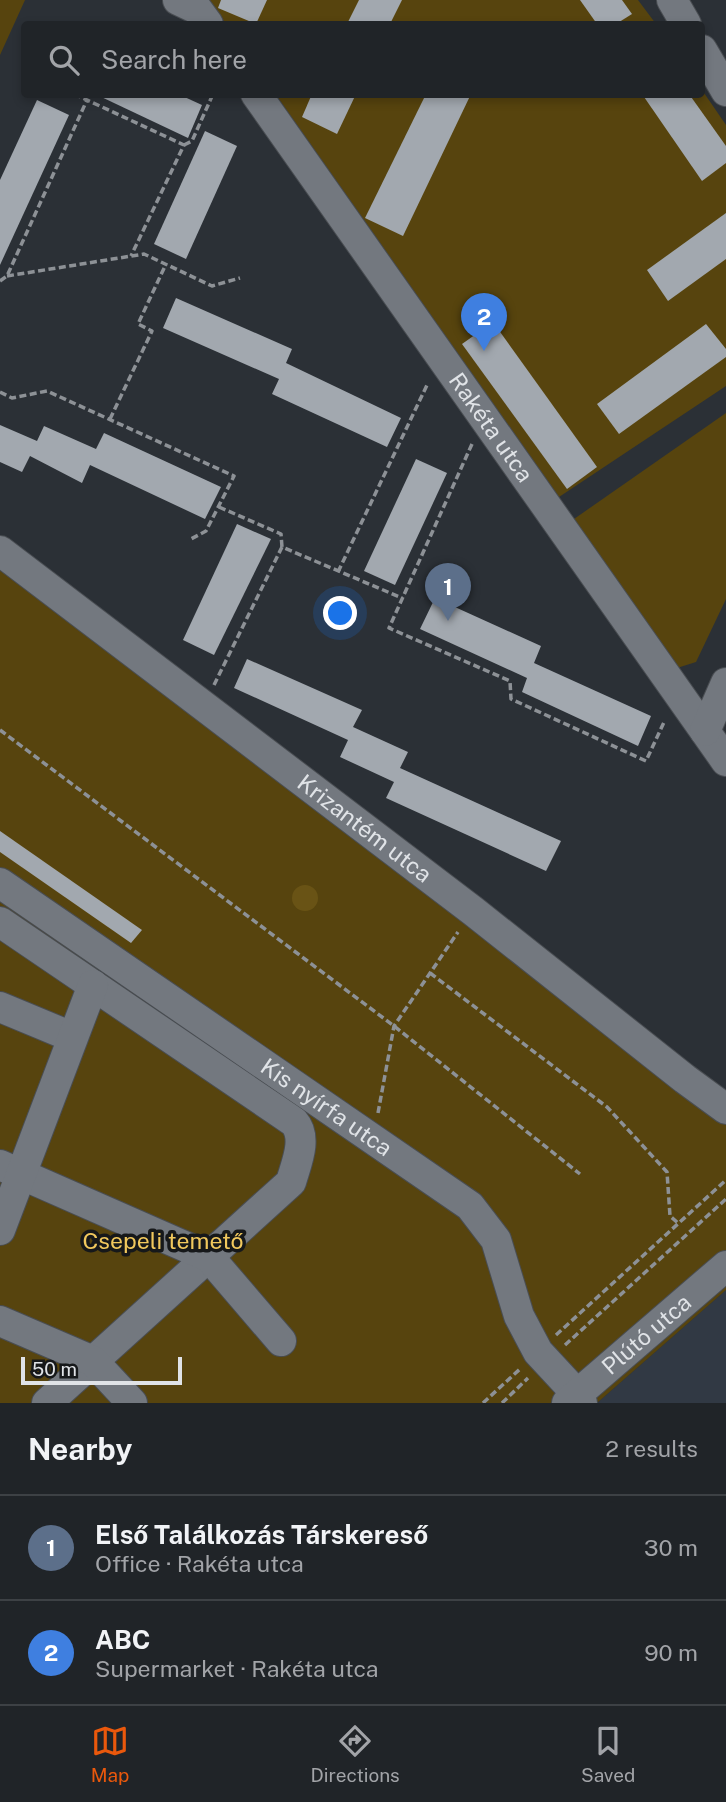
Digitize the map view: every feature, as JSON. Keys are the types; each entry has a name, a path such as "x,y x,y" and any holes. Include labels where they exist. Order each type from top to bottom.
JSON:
{"street":[{"path":"672,0 684,21"},
{"path":"705,55 726,91"},
{"name":"Rakéta utca","path":"260,98 726,761"},
{"name":"Krizantém utca","path":"0,551 473,911 720,1093"},
{"path":"705,731 726,683"},
{"name":"Kis nyírfa utca","path":"0,883 470,1206 496,1240 519,1316 542,1357 575,1400"},
{"path":"0,922 294,1122 300,1129 301,1146 291,1182 47,1403"},
{"path":"0,1230 10,1169 72,1037 93,985"},
{"path":"0,1007 72,1037"},
{"path":"10,1169 209,1257 281,1341"},
{"name":"Plútó utca","path":"575,1400 726,1266"},
{"path":"0,1321 93,1361 132,1403"}],"path":[{"path":"83,98 184,145"},
{"path":"131,256 184,145 192,141 211,98"},
{"path":"7,276 87,100"},
{"path":"0,281 7,276 144,254 212,286 240,278"},
{"path":"110,419 152,331 138,324 166,264"},
{"path":"338,572 441,355"},
{"path":"0,392 12,398 47,391 234,476 206,531 189,540"},
{"path":"484,416 389,628 510,681 511,699 646,761 673,703 681,697"},
{"path":"204,706 282,547 281,534 219,507"},
{"path":"282,547 402,598"},
{"path":"0,730 394,1026 580,1174"},
{"path":"364,1132 376,1123 394,1026 473,911"},
{"path":"430,973 617,1117 667,1172 670,1216 678,1223"},
{"path":"502,1403 542,1357 678,1223 726,1180"},
{"path":"483,1403 542,1357 726,1199"}],"shaded area":[{"path":"305,885 314,889 318,898 314,907 305,911 296,907 292,898 296,889"},
{"path":"726,1290 726,1403 597,1403"}],"green space":[{"path":"0,0 25,0 0,55"},
{"path":"209,0 638,0 654,21 224,21"},
{"path":"705,94 726,125 726,386 559,497 278,98 705,98"},
{"path":"726,413 726,599 696,662 677,668 574,519"},
{"name":"Csepeli temető","path":"0,559 726,1114 726,1290 597,1403 0,1403"}],"building":[{"path":"221,0 267,0 257,21 249,21 218,8"},
{"path":"359,0 402,0 392,21 348,21"},
{"path":"580,0 622,0 632,14 621,21 595,21"},
{"path":"103,98 187,98 202,105 188,138"},
{"path":"310,98 354,98 337,134 302,117"},
{"path":"424,98 469,98 403,236 365,218"},
{"path":"645,98 692,98 726,146 726,163 702,181"},
{"path":"37,100 69,115 0,265 0,180"},
{"path":"205,131 237,146 186,259 154,244"},
{"path":"726,213 726,259 668,301 647,270"},
{"path":"176,298 292,349 286,363 401,418 387,447 272,394 279,379 163,328"},
{"path":"493,322 597,467 567,489 462,344"},
{"path":"706,324 726,349 726,357 619,434 597,404"},
{"path":"0,425 37,441 44,426 96,449 104,433 221,487 205,519 90,465 82,483 30,456 22,472 0,462"},
{"path":"416,459 447,473 395,585 364,571"},
{"path":"237,524 271,539 214,655 183,640"},
{"path":"435,598 541,646 534,663 651,716 638,746 522,692 527,678 420,629"},
{"path":"247,659 362,710 353,727 408,752 400,768 561,841 546,871 386,798 394,782 340,757 348,740 234,688"},
{"path":"0,831 142,930 131,943 0,852"}],"place":[{"name":"ABC","path":"484,351"},
{"name":"Első Találkozás Társkereső","path":"448,621"}]}
